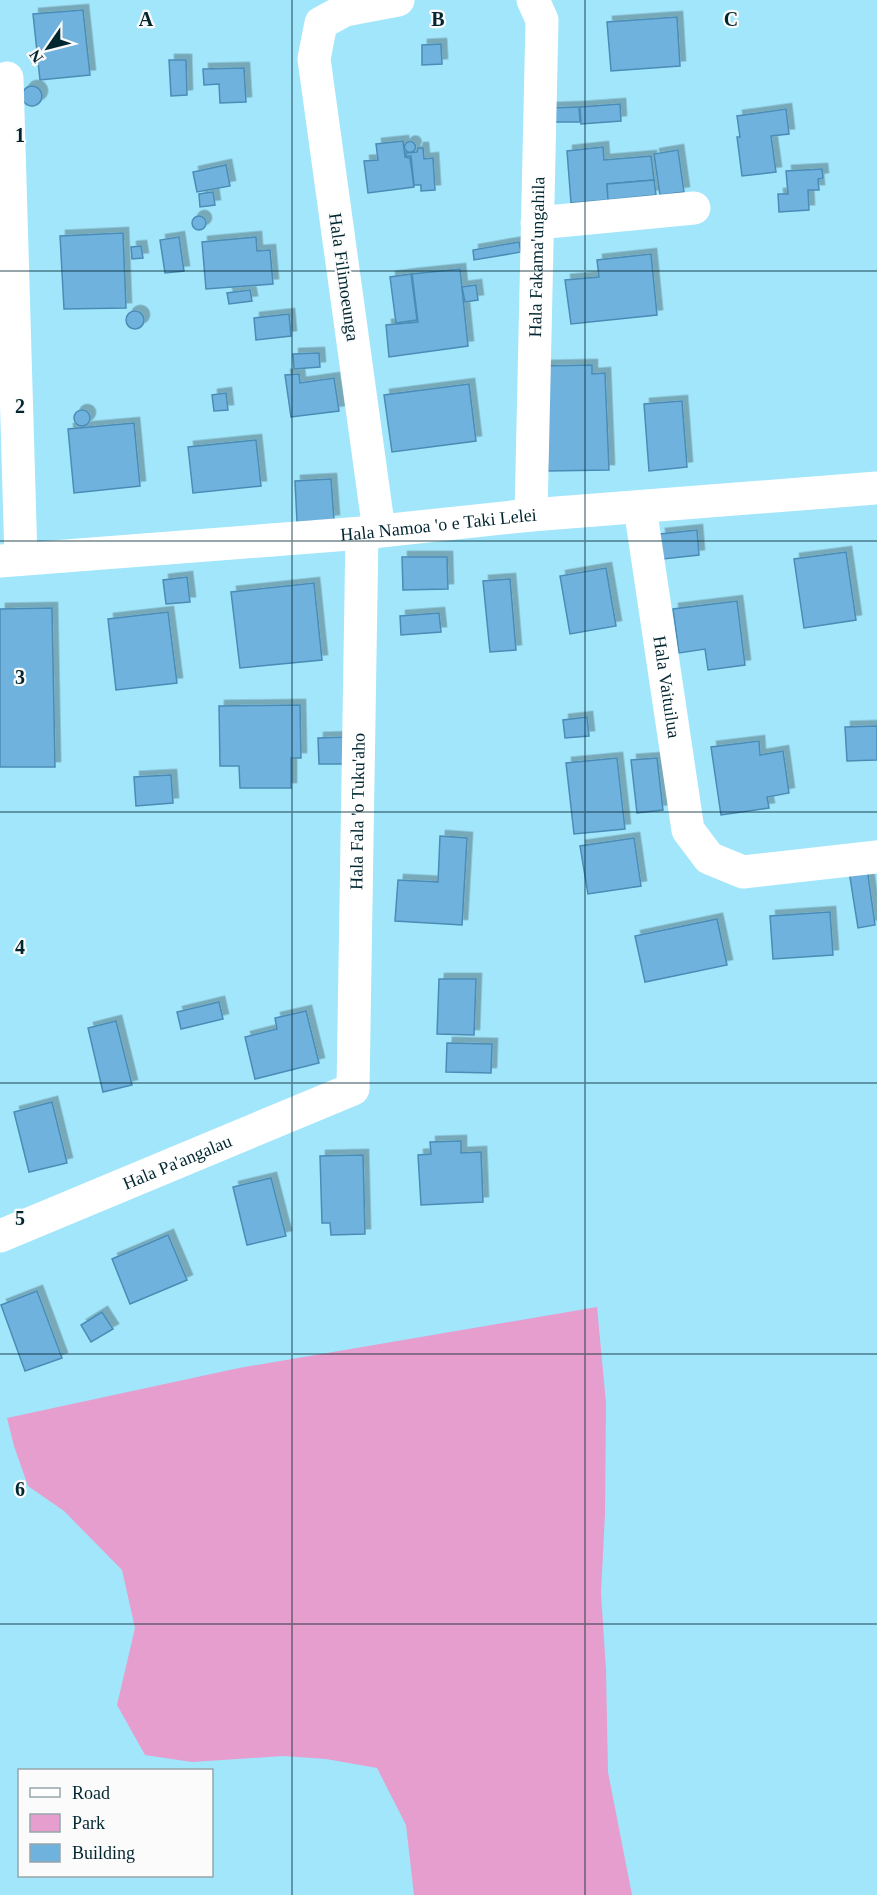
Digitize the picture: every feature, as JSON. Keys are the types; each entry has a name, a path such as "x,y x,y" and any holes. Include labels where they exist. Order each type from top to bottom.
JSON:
{"street":[{"name":"Hala Filimoeunga","path":"370,532 314,59 321,23 345,10 398,0"},
{"name":"Hala Fakama'ungahila","path":"531,515 542,20 533,0"},
{"path":"7,78 10,560"},
{"path":"537,223 694,208"},
{"name":"Hala Namoa 'o e Taki Lelei","path":"10,560 370,532 531,515 877,488"},
{"name":"Hala Vaituilua","path":"640,507 688,830 709,858 742,872 877,857"},
{"name":"Hala Fala 'o Tuku'aho","path":"353,1089 370,532"},
{"name":"Hala Pa'angalau","path":"0,1236 353,1089"}],"green space":[{"path":"597,1307 606,1403 605,1514 601,1593 606,1670 608,1772 632,1895 414,1895 406,1825 377,1768 326,1759 283,1756 192,1762 145,1755 117,1705 135,1628 122,1570 64,1511 28,1486 7,1418 239,1368"}],"building":[{"path":"83,10 90,75 40,80 33,14"},
{"path":"677,17 680,66 611,71 607,22"},
{"path":"441,44 442,64 422,65 422,45"},
{"path":"169,60 186,60 187,95 171,96"},
{"path":"244,68 246,102 220,103 219,84 204,85 203,69"},
{"path":"32,86 39,89 42,96 39,103 32,106 25,103 22,96 25,89"},
{"path":"620,104 621,121 581,124 580,107"},
{"path":"579,107 580,122 550,122 550,108"},
{"path":"786,109 789,134 771,136 776,172 742,176 737,116"},
{"path":"403,141 405,157 410,158 414,187 368,193 364,161 378,160 376,144"},
{"path":"410,142 414,143 414,151 410,152 406,151 405,147 406,143"},
{"path":"603,147 604,160 651,156 654,180 607,184 608,200 571,203 567,151"},
{"path":"418,148 423,148 424,159 433,158 435,190 421,191 421,185 414,185 411,156 406,156 406,153 417,152"},
{"path":"678,150 684,192 660,195 654,154"},
{"path":"226,165 230,186 197,192 193,172"},
{"path":"822,169 823,178 818,179 819,190 808,190 809,210 779,212 778,194 788,194 786,171"},
{"path":"654,180 656,195 608,200 607,184"},
{"path":"213,192 215,205 200,207 199,194"},
{"path":"199,216 204,218 206,223 204,228 199,230 194,228 192,223 194,218"},
{"path":"123,233 126,308 64,309 60,236"},
{"path":"179,237 184,271 165,273 160,240"},
{"path":"256,237 257,251 270,250 273,284 206,289 202,242"},
{"path":"519,242 521,252 474,260 473,250"},
{"path":"141,246 143,258 132,259 131,247"},
{"path":"651,254 657,315 571,324 565,280 599,277 597,260"},
{"path":"460,269 468,346 389,357 386,325 418,322 412,274"},
{"path":"411,274 417,320 396,323 390,277"},
{"path":"476,285 478,300 465,302 462,287"},
{"path":"250,290 252,301 229,304 227,293"},
{"path":"131,311 139,311 144,316 142,327 131,329 126,324 126,316"},
{"path":"289,314 291,336 256,340 254,318"},
{"path":"319,353 320,367 294,369 293,354"},
{"path":"592,365 592,374 605,373 609,470 548,471 544,366"},
{"path":"299,374 300,383 334,378 339,411 291,417 285,375"},
{"path":"469,384 476,441 392,452 384,395"},
{"path":"226,393 228,410 214,411 212,395"},
{"path":"682,401 687,467 649,471 644,404"},
{"path":"79,410 85,410 90,418 88,424 79,426 74,421 74,415"},
{"path":"134,423 140,486 74,493 68,429"},
{"path":"256,440 261,486 193,493 188,447"},
{"path":"331,479 334,520 297,522 295,481"},
{"path":"697,530 699,555 663,559 660,534"},
{"path":"846,552 856,620 804,628 794,559"},
{"path":"402,557 447,557 448,589 403,590"},
{"path":"606,568 616,626 570,634 560,576"},
{"path":"187,577 190,602 166,604 163,580"},
{"path":"510,579 516,650 490,652 483,581"},
{"path":"314,583 322,660 240,668 231,592"},
{"path":"737,601 745,665 708,670 705,649 679,653 673,609"},
{"path":"52,608 55,767 0,767 0,609"},
{"path":"168,612 177,683 116,690 108,619"},
{"path":"439,613 441,632 401,635 400,616"},
{"path":"300,705 301,758 291,758 291,788 240,788 239,766 220,766 219,706"},
{"path":"587,717 589,736 565,738 563,720"},
{"path":"877,726 877,760 847,761 845,727"},
{"path":"349,737 350,764 319,764 318,738"},
{"path":"759,741 760,755 783,751 789,793 767,797 769,808 721,815 711,747"},
{"path":"617,758 625,829 574,834 566,763"},
{"path":"657,758 663,810 637,813 631,760"},
{"path":"171,775 173,803 136,806 134,777"},
{"path":"440,836 467,838 462,925 395,921 398,880 438,882"},
{"path":"634,838 641,886 588,894 580,846"},
{"path":"867,868 875,925 858,928 849,871"},
{"path":"830,912 833,955 773,959 770,916"},
{"path":"717,919 727,965 645,982 635,936"},
{"path":"439,979 476,979 474,1035 437,1034"},
{"path":"219,1002 223,1019 181,1029 177,1012"},
{"path":"306,1011 319,1063 255,1079 245,1037 277,1029 275,1018"},
{"path":"116,1021 132,1085 103,1092 88,1028"},
{"path":"447,1043 492,1044 491,1073 446,1072"},
{"path":"52,1102 67,1163 29,1172 14,1112"},
{"path":"461,1141 461,1153 481,1152 483,1202 421,1205 418,1155 431,1154 430,1142"},
{"path":"363,1155 365,1234 331,1235 330,1223 322,1223 320,1156"},
{"path":"271,1178 286,1236 247,1245 233,1187"},
{"path":"168,1235 187,1280 130,1304 112,1259"},
{"path":"37,1291 62,1358 25,1371 1,1305"},
{"path":"102,1312 113,1329 91,1342 81,1325"}]}
